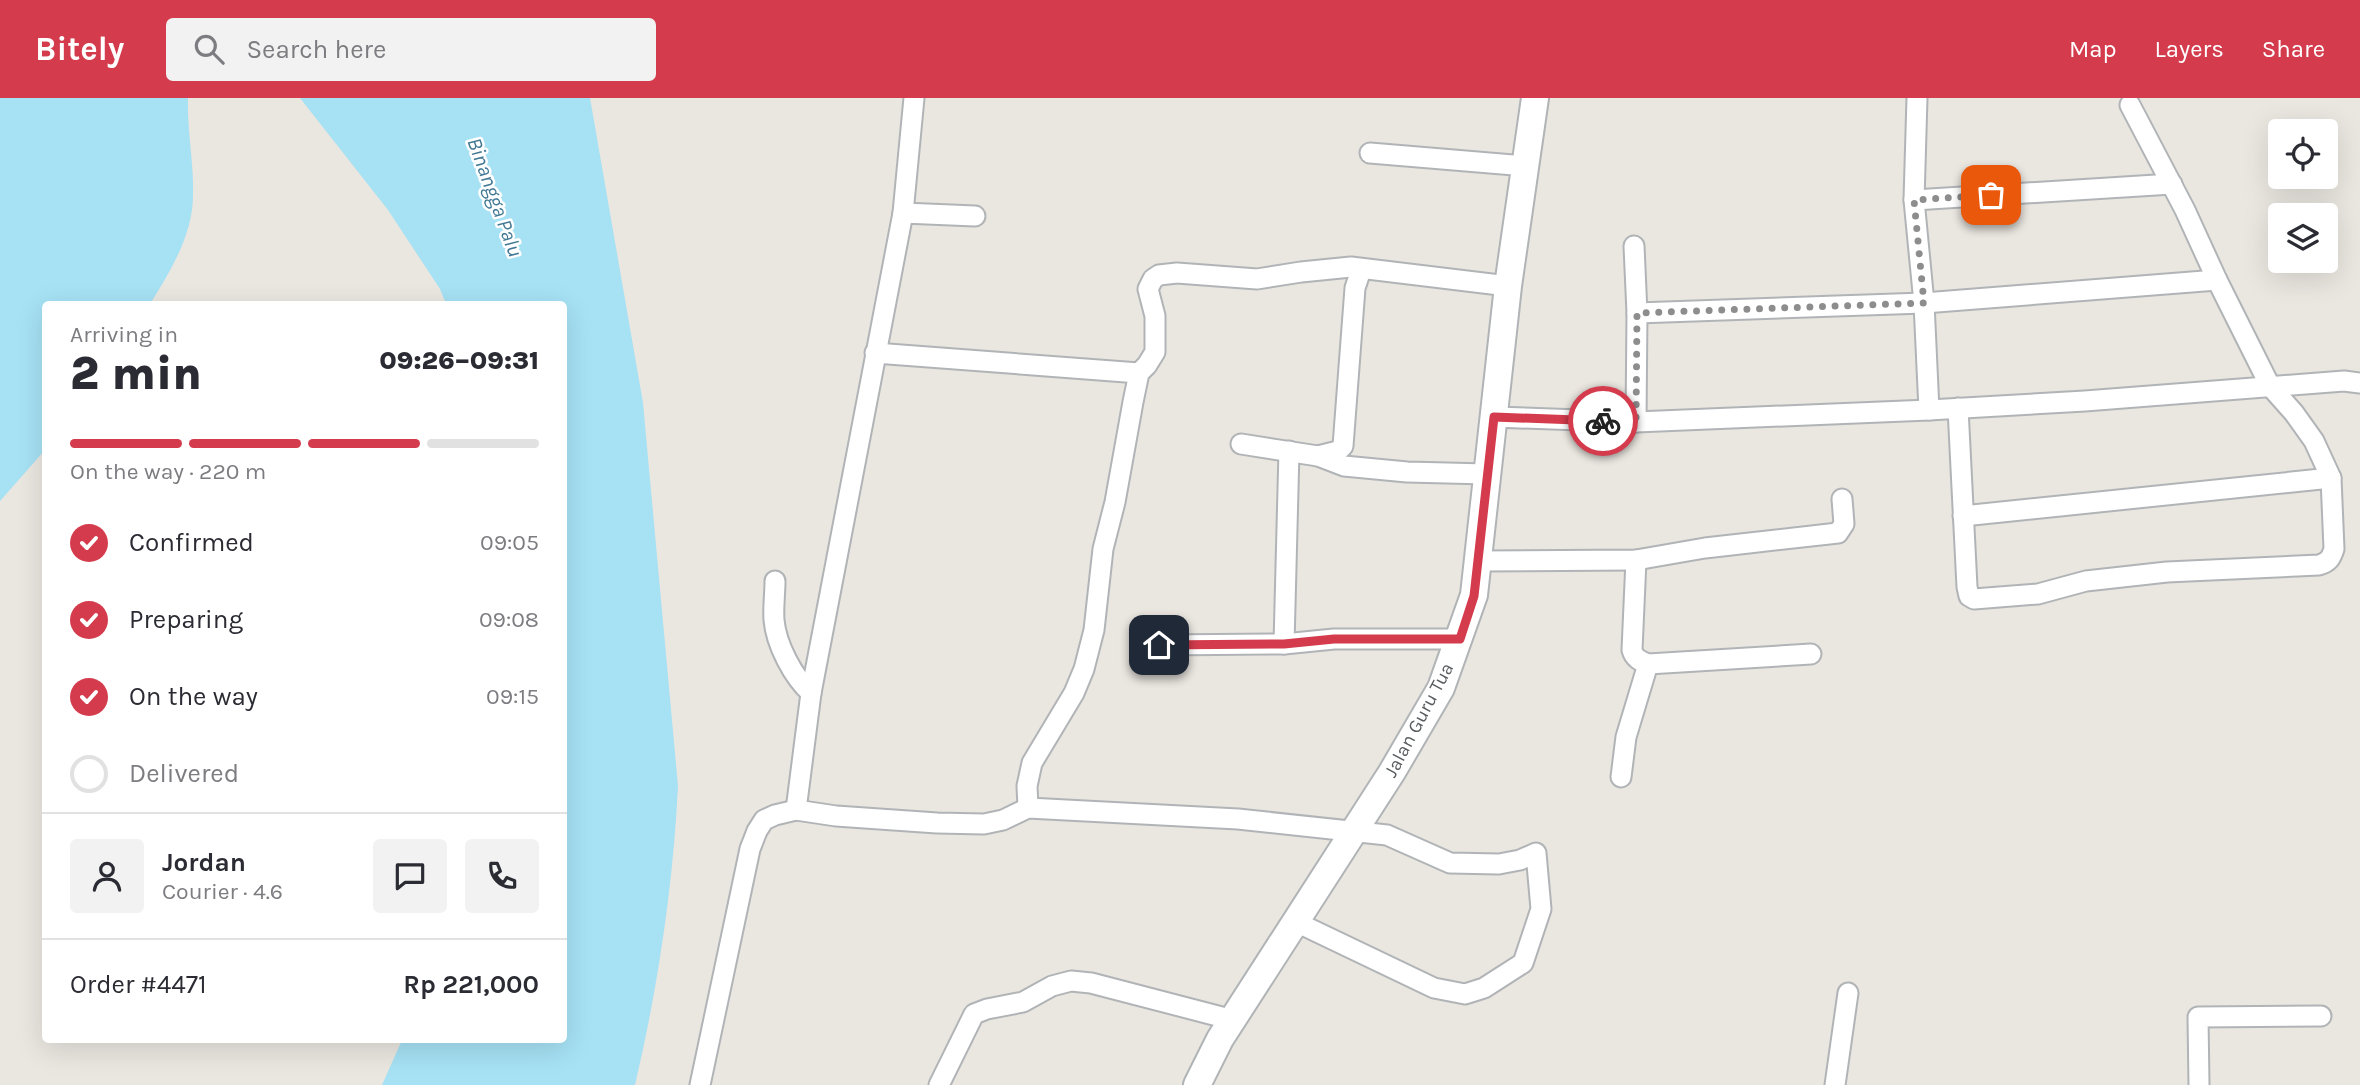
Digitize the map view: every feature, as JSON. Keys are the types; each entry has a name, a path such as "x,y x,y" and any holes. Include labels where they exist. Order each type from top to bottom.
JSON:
{"main road":[{"name":"Jalan Guru Tua","path":"1196,1085 1220,1039 1392,772 1441,688 1460,639 1474,596 1508,286 1535,98"}],"street":[{"path":"796,810 811,693 902,213 914,98"},
{"path":"1917,98 1914,200 1924,303 1929,410"},
{"path":"1958,408 1969,596 1974,599 2038,594 2070,584 2167,572 2319,565 2327,562 2334,549 2331,478 2314,441 2270,386 2172,184 2130,105"},
{"path":"1370,153 1526,166"},
{"path":"1914,200 2172,184"},
{"path":"902,213 975,216"},
{"path":"1634,246 1637,313 1636,422"},
{"path":"1028,808 1027,786 1032,763 1074,693 1084,669 1094,630 1103,549 1115,502 1139,373 1155,352 1155,316 1148,289 1153,279 1159,275 1177,273 1257,279 1335,268 1508,286"},
{"path":"1318,456 1338,451 1343,446 1355,288 1361,270"},
{"path":"1637,313 1924,303 2217,280"},
{"path":"875,353 1139,373"},
{"path":"1494,417 1636,422 1929,410 2344,381 2360,383"},
{"path":"1241,444 1318,456 1344,466 1406,472 1487,474"},
{"path":"1284,644 1289,451"},
{"path":"1963,516 2331,478"},
{"path":"1478,561 1636,560 1705,548 1838,533 1844,523 1842,499"},
{"path":"1636,560 1632,650 1637,658 1648,664 1811,654"},
{"path":"775,581 774,622 783,651 811,693"},
{"path":"1159,645 1284,644 1334,639 1460,639"},
{"path":"1621,778 1626,737 1648,664"},
{"path":"700,1085 757,831 764,820 775,815 796,810 836,816 984,824 1003,820 1028,808 1238,819 1387,835 1450,863 1499,864 1520,860 1536,853 1541,909 1523,963 1484,988 1465,994 1434,988 1296,922"},
{"path":"939,1085 974,1014 1023,1002 1062,982 1091,983 1233,1020"},
{"path":"1835,1085 1848,993"},
{"path":"2199,1085 2199,1017 2320,1016"}],"water":[{"path":"0,98 188,98 193,183 192,210 185,239 152,301 42,301 42,453 0,501"},
{"name":"Binangga Palu","path":"300,98 590,98 643,403 678,786 663,936 635,1085 382,1085 401,1043 567,1043 567,301 445,301 440,289 388,210"}],"way so far":[{"path":"1603,421 1636,422 1637,313 1924,303 1914,200 1991,195"}],"route":[{"path":"1159,645 1284,644 1334,639 1460,639 1474,596 1494,417 1603,421"}]}
